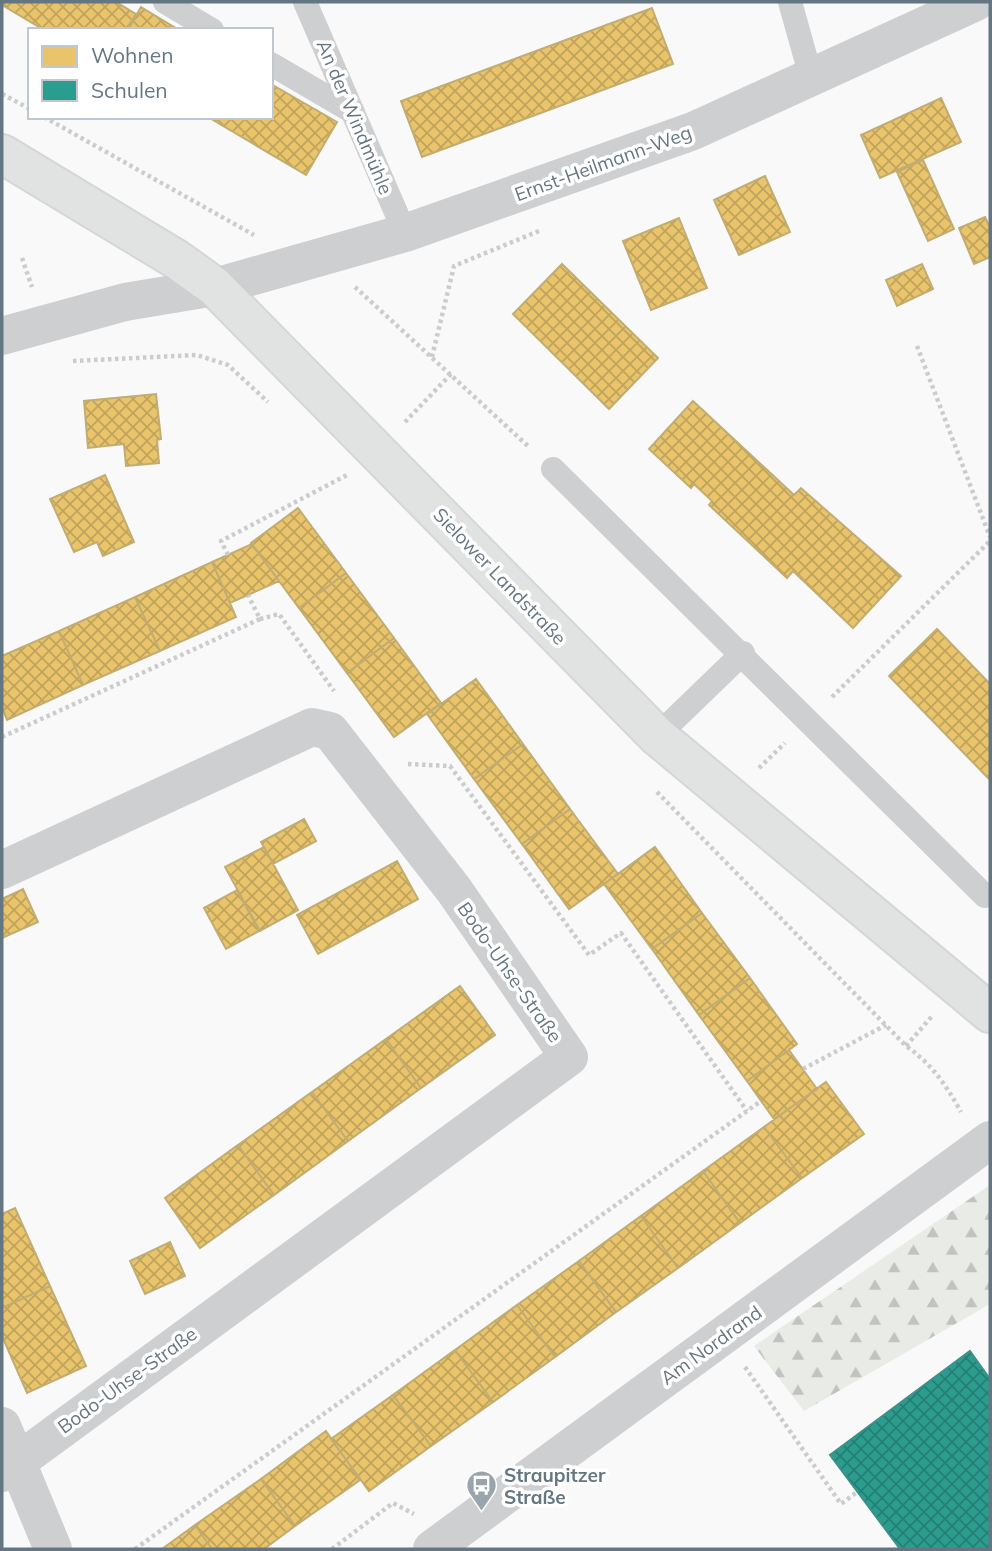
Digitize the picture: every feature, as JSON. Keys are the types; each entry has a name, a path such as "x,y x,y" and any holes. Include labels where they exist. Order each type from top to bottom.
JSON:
{"main road":[{"name":"Sielower Landstraße","path":"2,154 176,259 215,287 657,736 990,1013"}],"street":[{"name":"Ernst-Heilmann-Weg","path":"2,336 125,302 215,287 405,233 693,131 976,2"},
{"name":"Bodo-Uhse-Straße","path":"2,870 312,727 330,731 454,890 569,1057 10,1467"},
{"name":"Am Nordrand","path":"432,1549 988,1142"},
{"path":"2,1426 10,1467 53,1549"}],"lane":[{"path":"165,2 209,28"},
{"name":"An der Windmühle","path":"305,2 405,233"},
{"path":"790,2 811,77"},
{"path":"273,65 353,112"},
{"path":"553,469 743,653 985,896"},
{"path":"657,736 743,653"}],"path":[{"path":"2,94 28,108"},
{"path":"48,119 305,263 353,285 553,469"},
{"path":"22,258 34,293"},
{"path":"693,829 809,719 990,539 917,346"},
{"path":"70,361 197,355 228,365 277,411"},
{"path":"228,555 221,541 346,476 377,451 451,374"},
{"path":"336,467 346,476"},
{"path":"248,595 260,619"},
{"path":"2,737 260,619 279,614 336,693"},
{"path":"398,760 408,764 450,766 589,954 621,933 747,1111"},
{"path":"803,1069 886,1025"},
{"path":"906,1046 925,1059 944,1082 968,1124 988,1142"},
{"path":"135,1549 761,1101"},
{"path":"743,1363 841,1504 857,1492"}],"green space":[{"path":"990,1185 990,1304 804,1411 754,1346"}],"building: Wohnen":[{"path":"2,2 116,2 136,14 127,28 41,28 2,5"},
{"path":"141,7 176,28 129,28"},
{"path":"652,8 673,64 422,157 401,101"},
{"path":"273,85 337,122 306,175 211,119 273,119"},
{"path":"941,98 961,142 880,178 861,135"},
{"path":"923,160 954,229 928,241 897,172"},
{"path":"765,176 790,232 739,255 714,200"},
{"path":"985,217 990,228 990,257 974,264 959,228"},
{"path":"679,218 707,288 651,310 623,241"},
{"path":"562,264 658,358 609,409 513,314"},
{"path":"922,264 933,289 897,306 886,280"},
{"path":"156,394 161,439 157,440 159,463 126,466 124,444 88,448 84,401"},
{"path":"693,401 794,495 801,488 901,576 853,628 793,571 787,578 709,505 712,501 694,484 691,488 649,449"},
{"path":"105,475 134,542 103,556 97,542 74,552 50,499"},
{"path":"298,508 346,573 299,608 251,543"},
{"path":"252,544 279,581 230,603 212,562"},
{"path":"212,562 236,617 160,651 135,597"},
{"path":"346,573 394,638 347,673 299,608"},
{"path":"135,597 160,651 83,685 59,631"},
{"path":"937,629 990,684 990,780 889,676"},
{"path":"59,631 83,685 7,720 2,707 2,656"},
{"path":"394,638 441,703 394,737 347,673"},
{"path":"476,679 523,744 474,779 427,714"},
{"path":"523,744 570,809 522,844 474,779"},
{"path":"570,809 618,874 569,909 522,844"},
{"path":"304,819 316,841 273,864 261,842"},
{"path":"264,847 298,910 260,931 225,867"},
{"path":"655,847 702,913 652,949 604,884"},
{"path":"397,861 418,899 318,954 297,915"},
{"path":"23,889 38,922 2,938 2,899"},
{"path":"237,890 259,931 226,949 204,908"},
{"path":"702,913 750,978 699,1015 652,949"},
{"path":"750,978 797,1044 747,1081 699,1015"},
{"path":"460,986 495,1035 421,1088 386,1039"},
{"path":"386,1039 421,1088 348,1141 312,1092"},
{"path":"789,1050 817,1089 774,1119 747,1081"},
{"path":"826,1082 864,1134 802,1178 764,1127"},
{"path":"312,1092 348,1141 274,1195 238,1145"},
{"path":"764,1127 802,1178 740,1223 703,1171"},
{"path":"238,1145 274,1195 200,1248 165,1198"},
{"path":"703,1171 740,1223 678,1268 641,1216"},
{"path":"15,1208 50,1286 2,1308 2,1214"},
{"path":"641,1216 678,1268 616,1312 579,1261"},
{"path":"170,1242 185,1276 145,1294 130,1261"},
{"path":"579,1261 616,1312 555,1357 517,1305"},
{"path":"50,1286 86,1366 27,1393 2,1336 2,1308"},
{"path":"517,1305 555,1357 493,1402 455,1350"},
{"path":"455,1350 493,1402 431,1446 393,1395"},
{"path":"393,1395 431,1446 369,1491 331,1439"},
{"path":"326,1431 360,1480 295,1526 261,1479"},
{"path":"261,1479 295,1526 264,1549 212,1549 195,1525"},
{"path":"195,1525 212,1549 162,1549"}],"building: Schulen":[{"path":"970,1351 990,1379 990,1549 900,1549 830,1455"}],"place":[{"name":"Straupitzer Straße","path":"481,1513"}]}
